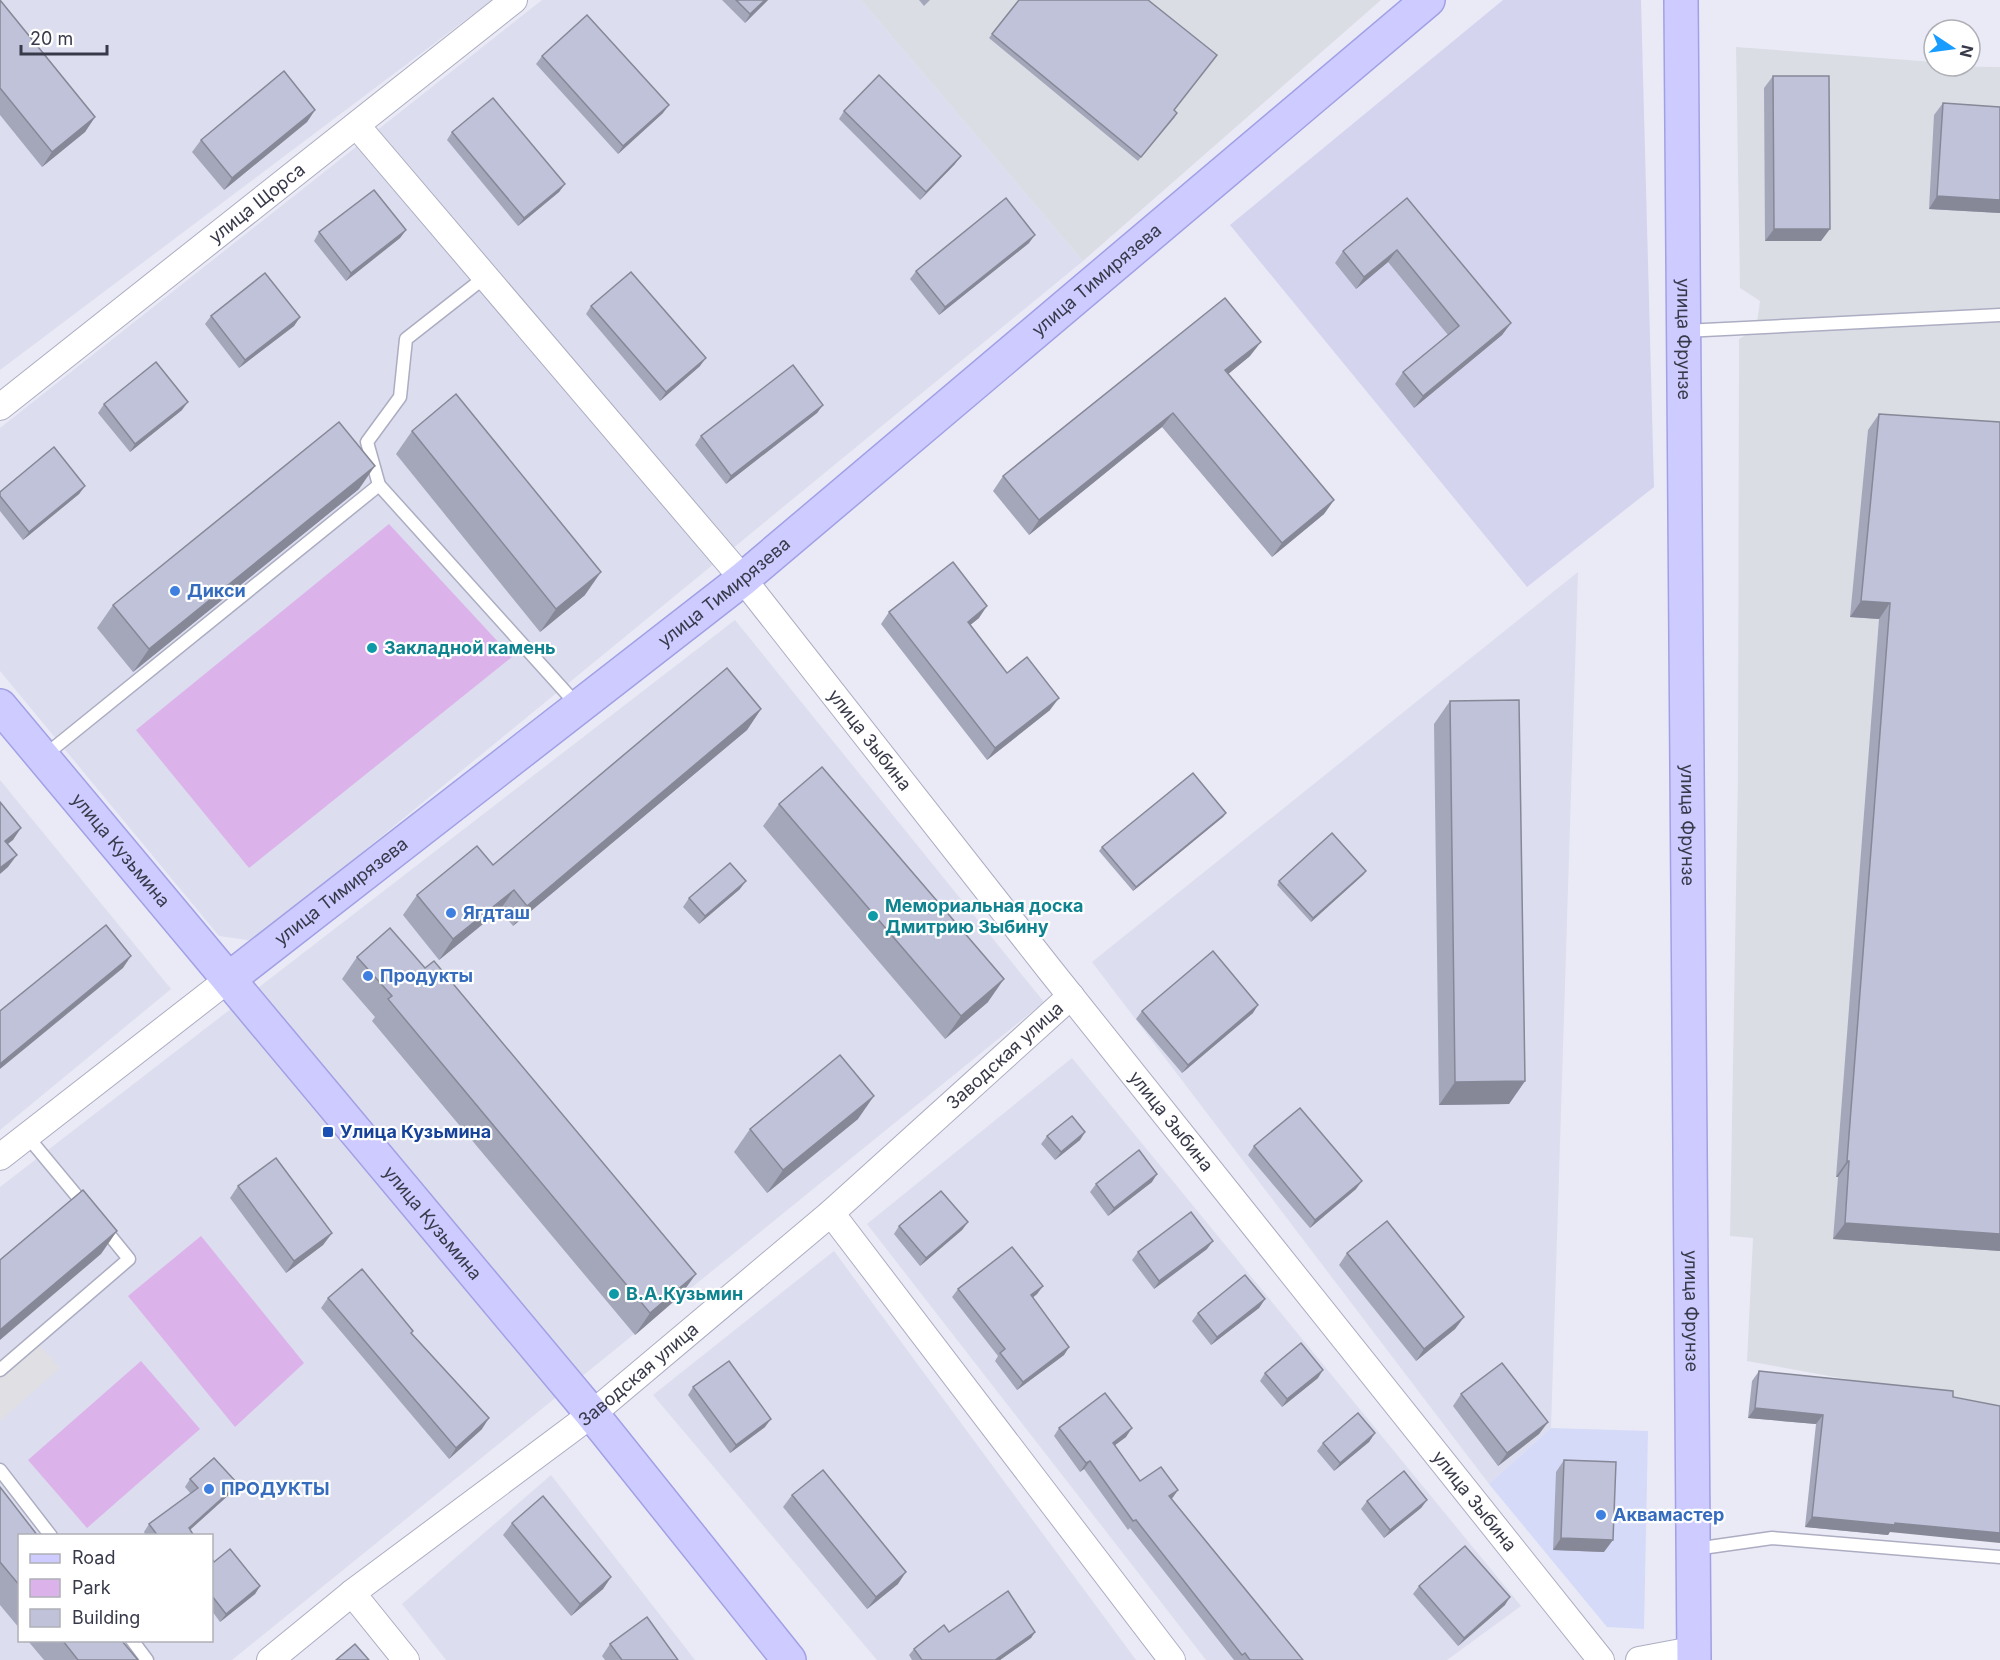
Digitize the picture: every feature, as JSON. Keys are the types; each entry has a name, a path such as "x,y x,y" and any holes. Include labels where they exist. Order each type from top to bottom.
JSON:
{"street":[{"name":"улица Щорса","path":"0,407 514,0"},
{"name":"улица Тимирязева","path":"0,1157 743,579 1428,0"},
{"name":"улица Фрунзе","path":"1681,0 1690,1350 1695,1549 1693,1655"},
{"name":"улица Зыбина","path":"357,126 743,579 1071,996 1601,1660"},
{"name":"улица Кузьмина","path":"0,706 230,978 592,1414 789,1660"},
{"name":"Заводская улица","path":"270,1660 352,1593 592,1414 831,1213 1071,996"},
{"path":"831,1213 1172,1660"},
{"path":"352,1593 406,1660"},
{"path":"1639,1660 1693,1655"}],"lane":[{"path":"486,277 406,339 400,397 367,442 379,485 579,707"},
{"path":"1683,331 2000,315"},
{"path":"43,757 379,485"},
{"path":"0,1370 129,1259 27,1136"},
{"path":"0,1470 49,1534"},
{"path":"1695,1549 1772,1538 2000,1557"},
{"path":"133,1642 147,1660"}],"shaded area":[{"path":"0,0 492,0 0,370"},
{"path":"542,0 861,0 1083,261 254,941 219,936 0,671 0,428"},
{"path":"861,0 1381,0 1083,261"},
{"path":"1503,0 1641,0 1654,487 1527,587 1230,225"},
{"path":"1736,47 1922,61 1922,78 1982,78 1982,67 2000,67 2000,1407 1747,1361 1753,1238 1730,1236 1738,774 1739,339 1756,329 1760,301 1740,288"},
{"path":"1578,572 1551,1428 1489,1484 1092,962"},
{"path":"735,620 1044,1002 232,1660 0,1660 0,1187"},
{"path":"0,780 171,989 0,1130"},
{"path":"1072,1058 1521,1606 1447,1660 1206,1660 867,1224"},
{"path":"834,1251 1136,1660 877,1660 653,1395"},
{"path":"34,1339 60,1368 0,1421 0,1370"},
{"path":"1551,1428 1648,1431 1644,1629 1607,1627 1489,1484"},
{"path":"551,1475 695,1660 446,1660 402,1604"}],"green space":[{"path":"389,524 512,657 249,868 136,730"},
{"path":"201,1236 304,1363 235,1427 128,1296"},
{"path":"141,1361 200,1429 87,1528 28,1460"}],"building":[{"path":"0,0 95,117 52,152 0,88"},
{"path":"736,0 765,0 750,14"},
{"path":"1019,0 1148,0 1217,55 1174,110 1177,113 1141,157 992,34"},
{"path":"587,15 669,105 623,146 542,56"},
{"path":"284,71 315,110 232,178 201,140"},
{"path":"879,75 961,156 926,192 844,111"},
{"path":"1773,76 1829,76 1830,229 1774,229"},
{"path":"493,98 565,184 524,218 452,132"},
{"path":"1943,103 2000,107 2000,200 1937,196"},
{"path":"374,190 406,230 351,273 319,232"},
{"path":"1006,198 1035,235 945,307 916,271"},
{"path":"1407,198 1511,323 1423,396 1403,372 1459,326 1397,250 1364,277 1343,251"},
{"path":"631,272 706,358 666,392 591,306"},
{"path":"265,273 300,317 245,360 211,316"},
{"path":"1225,298 1261,342 1225,370 1334,500 1282,543 1173,413 1039,520 1003,476"},
{"path":"156,362 188,402 135,444 104,404"},
{"path":"793,365 823,405 731,476 701,436"},
{"path":"456,394 601,572 556,609 412,431"},
{"path":"1879,414 2000,422 2000,1234 1845,1223 1849,1161 1847,1161 1890,603 1861,601"},
{"path":"339,422 375,466 149,649 113,605"},
{"path":"54,447 85,486 29,532 0,496 0,492"},
{"path":"953,562 987,606 968,622 1007,673 1027,657 1059,698 995,748 889,612"},
{"path":"727,668 761,709 527,906 514,890 453,939 417,895 477,846 493,865"},
{"path":"1519,700 1525,1081 1455,1082 1450,701"},
{"path":"822,767 1004,979 961,1016 779,804"},
{"path":"1193,773 1226,813 1136,887 1102,847"},
{"path":"0,802 21,828 5,841 17,855 0,868"},
{"path":"1332,833 1366,871 1313,918 1279,881"},
{"path":"730,863 746,881 705,916 689,898"},
{"path":"106,925 131,956 0,1064 0,1011"},
{"path":"390,928 425,968 434,961 696,1274 650,1313 388,999 392,996 357,957"},
{"path":"1213,951 1258,1005 1188,1065 1142,1011"},
{"path":"840,1055 874,1096 783,1170 750,1129"},
{"path":"1300,1108 1362,1181 1315,1220 1254,1146"},
{"path":"1072,1116 1085,1132 1061,1152 1047,1136"},
{"path":"1139,1150 1157,1174 1114,1208 1096,1184"},
{"path":"276,1158 332,1233 294,1261 238,1186"},
{"path":"83,1190 117,1231 0,1330 0,1260"},
{"path":"941,1191 968,1222 926,1258 899,1226"},
{"path":"1191,1212 1213,1241 1159,1281 1138,1252"},
{"path":"1387,1221 1464,1317 1424,1349 1347,1253"},
{"path":"1012,1247 1043,1286 1031,1295 1069,1347 1023,1382 1000,1353 1005,1349 958,1289"},
{"path":"362,1269 413,1331 411,1333 489,1418 456,1448 328,1298"},
{"path":"1245,1275 1265,1299 1217,1337 1198,1313"},
{"path":"1301,1343 1323,1370 1287,1399 1265,1373"},
{"path":"729,1361 771,1419 736,1445 693,1387"},
{"path":"1502,1363 1548,1422 1507,1453 1461,1394"},
{"path":"1759,1371 1953,1391 1953,1397 2000,1406 2000,1533 1812,1517 1823,1415 1755,1408"},
{"path":"1105,1393 1132,1428 1113,1443 1140,1481 1161,1467 1178,1490 1169,1496 1303,1660 1250,1660 1245,1653 1242,1655 1136,1520 1133,1521 1090,1461 1086,1463 1059,1428"},
{"path":"1358,1413 1375,1433 1340,1463 1323,1443"},
{"path":"214,1458 238,1484 189,1528 193,1534 156,1534 149,1524 198,1488 190,1479"},
{"path":"1564,1460 1616,1462 1613,1540 1561,1538"},
{"path":"823,1470 906,1572 876,1597 792,1495"},
{"path":"1404,1471 1427,1500 1390,1530 1367,1501"},
{"path":"0,1487 36,1534 18,1534 18,1584 0,1562"},
{"path":"543,1496 611,1577 580,1604 512,1523"},
{"path":"1465,1546 1510,1597 1464,1638 1419,1586"},
{"path":"230,1549 260,1586 226,1614 213,1597 213,1560 214,1562"},
{"path":"1008,1591 1035,1632 995,1660 922,1660 914,1649 944,1625 949,1632"},
{"path":"647,1617 678,1660 622,1660 610,1644"},
{"path":"64,1642 123,1642 138,1660 78,1660"},
{"path":"355,1644 369,1660 336,1660"}],"place":[{"name":"Дикси","path":"175,591"},
{"name":"Закладной камень","path":"372,648"},
{"name":"Ягдташ","path":"451,913"},
{"name":"Мемориальная доска Дмитрию Зыбину","path":"873,916"},
{"name":"Продукты","path":"368,976"},
{"name":"Улица Кузьмина","path":"328,1132"},
{"name":"В.А.Кузьмин","path":"614,1294"},
{"name":"ПРОДУКТЫ","path":"209,1489"},
{"name":"Аквамастер","path":"1601,1515"}]}
